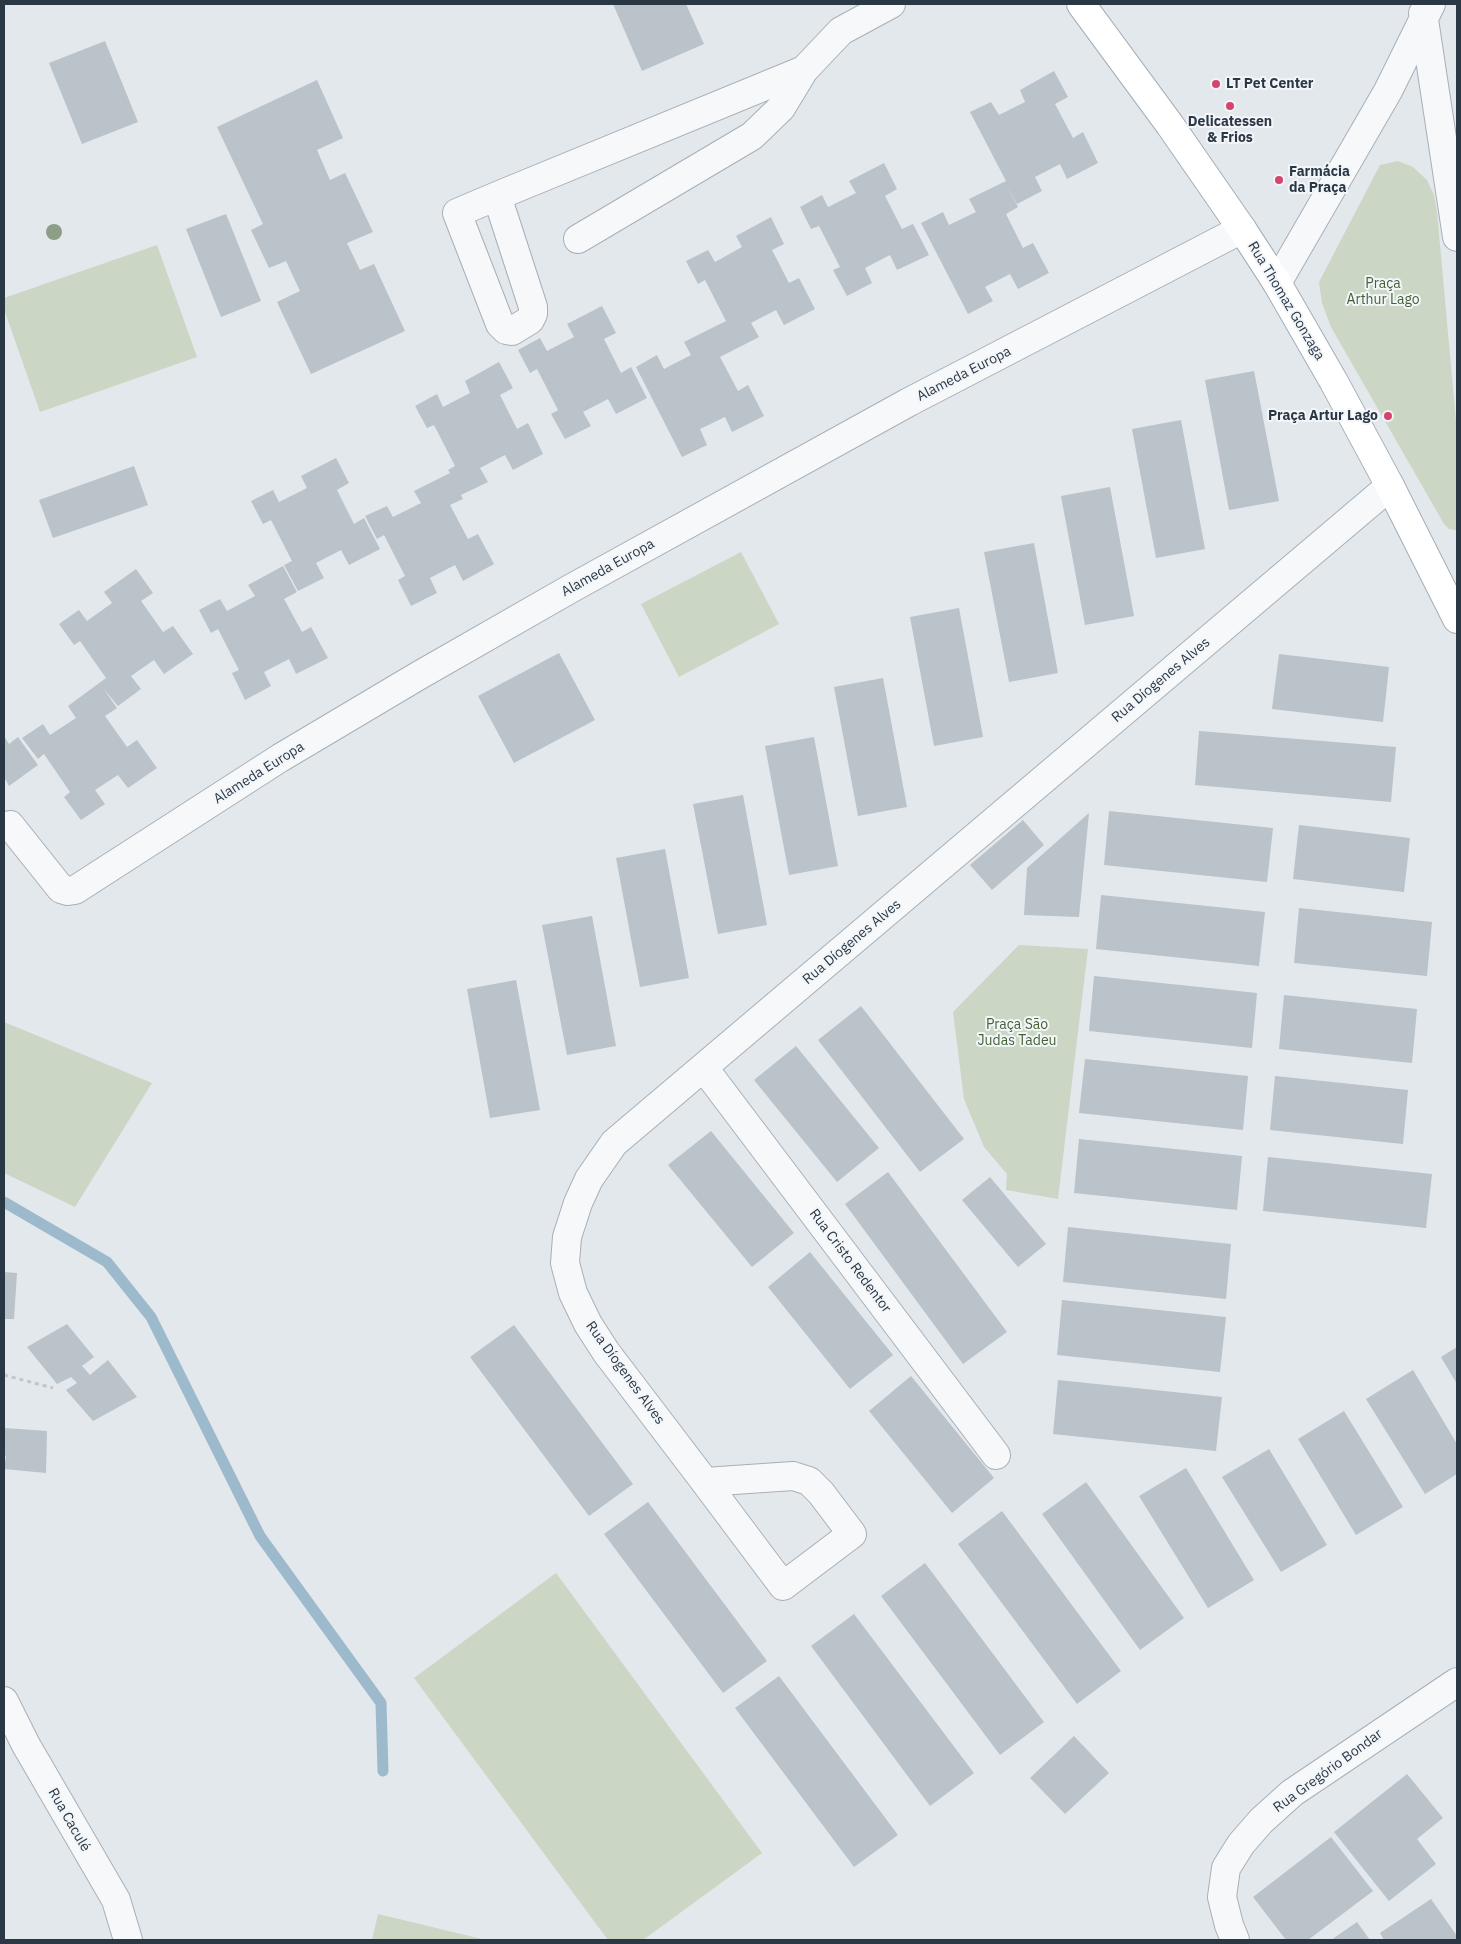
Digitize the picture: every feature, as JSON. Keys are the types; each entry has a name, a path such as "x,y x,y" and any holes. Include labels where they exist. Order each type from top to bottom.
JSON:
{"main road":[{"name":"Rua Thomaz Gonzaga","path":"1081,4 1242,229 1276,283 1334,382 1390,486 1457,620"}],"street":[{"path":"578,240 752,136 781,108 804,70 841,31 891,4"},
{"path":"1425,9 1457,237"},
{"path":"1276,283 1388,91 1425,9"},
{"path":"496,196 804,70"},
{"name":"Alameda Europa","path":"10,825 61,889 75,890 280,758 570,589 909,402 1242,229"},
{"name":"Rua Díogenes Alves","path":"706,1482 793,1476 809,1480 852,1534 783,1586 606,1352 588,1324 573,1293 565,1263 567,1237 578,1203 589,1179 614,1143 1390,486"},
{"name":"Rua Cristo Redentor","path":"704,1068 996,1455"},
{"name":"Rua Gregório Bondar","path":"1235,1940 1222,1897 1226,1868 1241,1844 1261,1821 1292,1793 1457,1682"},
{"name":"Rua Caculé","path":"4,1701 26,1745 116,1900 128,1940"}],"path":[{"path":"4,1375 53,1388"}],"green space":[{"name":"Praça Arthur Lago","path":"1398,161 1413,167 1427,180 1434,195 1437,212 1457,432 1456,530 1449,529 1444,524 1331,327 1322,303 1319,282 1380,165"},
{"path":"157,245 197,357 40,412 4,309 4,298"},
{"path":"741,552 779,624 679,677 641,604"},
{"name":"Praça São Judas Tadeu","path":"1019,945 1088,949 1058,1199 1006,1190 1007,1174 984,1147 964,1099 953,1012"},
{"path":"4,1022 152,1083 75,1207 4,1173"},
{"path":"556,1573 762,1853 643,1940 608,1940 414,1678"},
{"path":"378,1914 486,1940 372,1940"}],"building":[{"path":"613,4 686,4 704,44 642,71"},
{"path":"105,41 138,122 82,144 49,63"},
{"path":"1054,71 1068,97 1055,104 1073,138 1083,132 1098,163 1067,179 1060,164 1035,177 1042,191 1017,204 1006,184 1018,207 1006,214 1023,248 1033,243 1049,273 1018,289 1010,274 985,287 993,301 968,314 921,223 943,212 949,225 976,212 969,199 1006,181 970,112 991,102 999,115 1025,102 1020,90"},
{"path":"317,80 343,138 317,150 330,180 345,173 373,232 347,243 360,270 374,264 405,331 311,374 277,302 300,291 286,261 269,268 251,230 263,224 217,127"},
{"path":"884,163 897,189 885,196 902,229 913,224 929,255 897,270 890,255 865,268 872,283 847,296 833,270 840,267 819,226 811,229 800,207 822,195 828,207 856,193 849,181"},
{"path":"226,214 261,301 221,317 186,229"},
{"path":"771,217 784,244 772,250 789,283 799,278 815,309 784,325 776,310 751,323 759,337 720,357 738,391 748,385 764,416 732,432 725,417 700,429 707,445 682,457 636,367 657,355 664,369 691,355 684,342 726,321 705,280 698,284 686,261 708,250 715,262 742,247 736,236"},
{"path":"602,306 616,333 604,339 621,373 631,367 647,398 616,414 608,399 583,412 591,426 565,439 551,414 558,410 537,369 530,373 518,350 540,338 547,351 574,337 567,324"},
{"path":"499,362 513,388 500,395 517,429 528,423 543,454 513,470 505,455 480,468 488,482 461,495 463,499 450,505 468,539 478,534 494,564 463,581 455,565 430,578 437,593 411,606 398,580 405,576 384,535 377,539 365,516 387,506 393,517 421,503 414,491 450,473 448,470 455,466 434,425 427,428 415,406 437,394 443,407 470,393 465,381"},
{"path":"1254,371 1279,501 1229,510 1205,380"},
{"path":"1181,420 1205,549 1156,558 1132,429"},
{"path":"336,458 349,483 337,490 354,524 364,518 380,549 349,565 341,550 316,563 324,578 298,591 284,565 292,561 271,520 263,524 251,501 273,490 279,502 307,488 301,476"},
{"path":"134,466 148,505 53,538 39,500"},
{"path":"1110,487 1134,616 1085,625 1061,496"},
{"path":"1034,543 1058,673 1009,682 984,552"},
{"path":"283,566 297,592 284,599 302,632 311,627 328,658 296,674 289,659 264,672 271,686 245,700 232,673 239,670 218,629 211,633 199,610 220,599 227,611 255,596 248,585"},
{"path":"136,569 153,593 141,601 163,632 173,626 193,654 164,674 154,660 131,676 141,689 118,706 103,688 117,708 105,716 127,747 137,740 157,768 128,788 118,775 95,790 105,804 81,820 64,797 70,792 44,754 38,759 22,738 43,724 50,735 76,718 68,706 106,678 80,641 74,645 59,624 79,610 87,621 112,603 104,592"},
{"path":"959,608 983,737 934,746 910,617"},
{"path":"559,653 595,720 514,763 478,696"},
{"path":"1279,654 1389,667 1383,722 1272,709"},
{"path":"883,678 907,807 858,816 834,687"},
{"path":"1199,731 1396,747 1391,802 1195,785"},
{"path":"4,736 9,744 18,737 38,765 9,786 4,777"},
{"path":"814,737 838,866 789,875 765,746"},
{"path":"743,795 767,925 718,934 693,804"},
{"path":"1109,811 1273,828 1267,882 1104,865"},
{"path":"1089,813 1079,917 1024,915 1027,868"},
{"path":"1023,820 1044,845 992,890 970,865"},
{"path":"1299,825 1410,838 1404,892 1293,879"},
{"path":"665,849 689,978 640,987 616,858"},
{"path":"1101,895 1265,912 1259,966 1096,949"},
{"path":"1299,908 1432,922 1427,976 1294,963"},
{"path":"592,916 616,1046 567,1055 542,925"},
{"path":"1094,976 1257,993 1252,1048 1089,1031"},
{"path":"516,980 540,1110 490,1118 467,989"},
{"path":"1284,995 1417,1009 1412,1063 1279,1049"},
{"path":"861,1006 964,1139 920,1172 818,1040"},
{"path":"796,1046 879,1148 837,1182 754,1080"},
{"path":"1085,1059 1248,1076 1243,1130 1079,1113"},
{"path":"1275,1076 1408,1090 1403,1144 1270,1130"},
{"path":"711,1131 794,1233 752,1267 668,1165"},
{"path":"1079,1139 1242,1156 1237,1210 1074,1193"},
{"path":"1268,1157 1432,1174 1426,1228 1263,1211"},
{"path":"888,1172 1007,1332 963,1364 845,1204"},
{"path":"990,1177 1046,1244 1018,1267 962,1200"},
{"path":"1068,1227 1231,1244 1226,1299 1063,1282"},
{"path":"810,1252 893,1355 850,1389 768,1287"},
{"path":"4,1272 17,1273 14,1319 4,1319"},
{"path":"1062,1300 1226,1317 1220,1372 1057,1355"},
{"path":"67,1324 94,1357 82,1366 90,1375 108,1360 137,1397 93,1421 66,1390 77,1383 71,1377 57,1384 27,1347"},
{"path":"514,1325 633,1484 589,1516 470,1357"},
{"path":"1457,1347 1457,1384 1441,1357"},
{"path":"1413,1370 1457,1444 1457,1474 1425,1494 1366,1399"},
{"path":"911,1376 994,1478 952,1513 869,1411"},
{"path":"1058,1380 1222,1397 1216,1451 1053,1434"},
{"path":"1344,1411 1403,1507 1356,1535 1298,1439"},
{"path":"4,1428 47,1431 46,1473 4,1469 6,1456 4,1455"},
{"path":"1269,1449 1327,1545 1281,1572 1222,1477"},
{"path":"1186,1468 1254,1580 1208,1608 1139,1496"},
{"path":"1086,1482 1184,1618 1140,1650 1042,1514"},
{"path":"648,1502 767,1661 723,1693 604,1534"},
{"path":"1002,1511 1121,1671 1077,1704 958,1544"},
{"path":"925,1563 1044,1722 1000,1755 881,1596"},
{"path":"854,1614 974,1773 930,1806 811,1646"},
{"path":"779,1676 898,1835 854,1867 735,1708"},
{"path":"1074,1736 1109,1773 1065,1814 1030,1778"},
{"path":"1407,1774 1443,1818 1417,1839 1436,1864 1389,1901 1334,1832"},
{"path":"1331,1837 1373,1891 1308,1940 1286,1940 1253,1897"},
{"path":"1431,1899 1457,1936 1457,1940 1384,1940 1380,1933"},
{"path":"1357,1922 1370,1940 1331,1940"}],"waterway":[{"path":"4,1202 107,1262 151,1317 260,1536 381,1703 383,1771"}],"place":[{"name":"LT Pet Center","path":"1216,84"},
{"name":"Delicatessen & Frios","path":"1230,106"},
{"name":"Farmácia da Praça","path":"1279,180"},
{"name":"Praça Artur Lago","path":"1388,416"}]}
